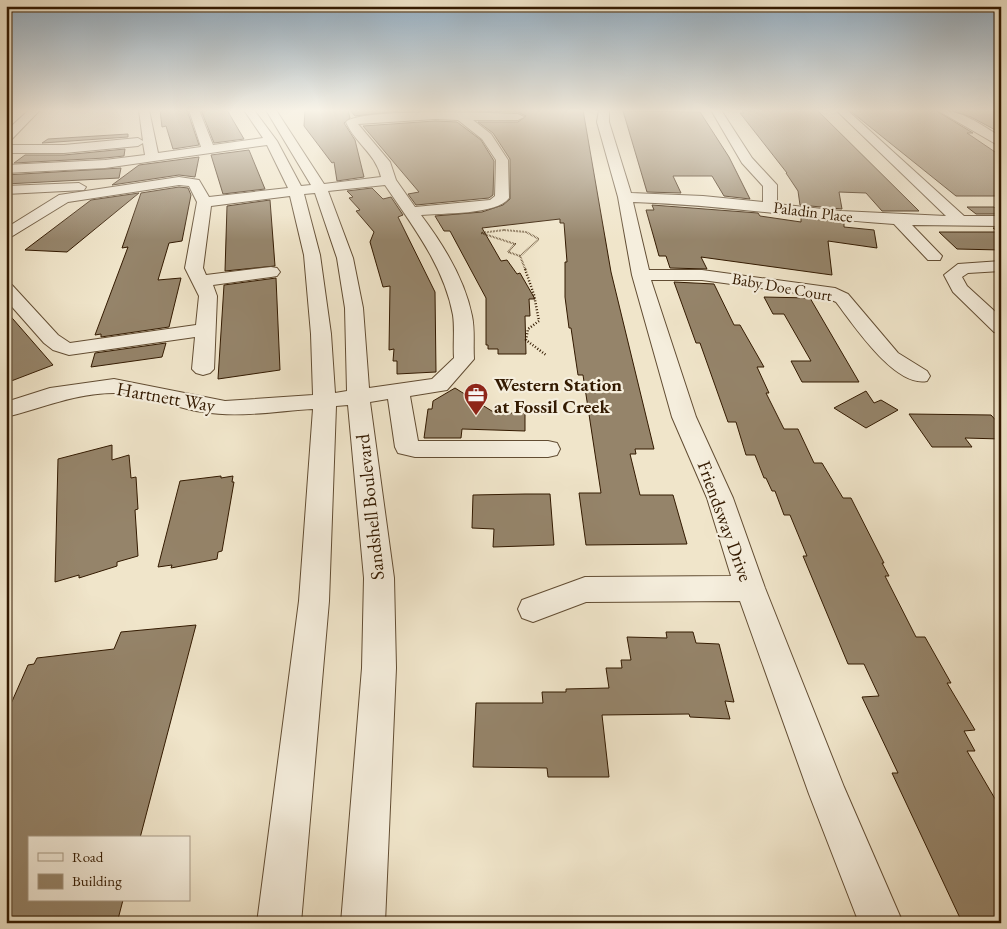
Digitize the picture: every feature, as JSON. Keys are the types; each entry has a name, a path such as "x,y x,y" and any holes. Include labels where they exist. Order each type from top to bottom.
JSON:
{"street":[{"path":"6,169 105,164 182,153"},
{"path":"7,199 207,166 209,153"},
{"name":"Sandshell Boulevard","path":"279,923 314,601 325,401 308,189 281,153"},
{"name":"Sandshell Boulevard","path":"292,153 308,189 345,258 351,286 358,396 379,578 379,668 364,923"},
{"name":"Hartnett Way","path":"6,410 50,395 114,386 163,394 201,405 225,408 325,401 439,386 464,359 462,314 448,273 424,229 389,180 384,162 376,153"},
{"path":"411,212 494,204 502,198 502,160 498,153"},
{"name":"Friendsway Drive","path":"610,153 625,197 641,276 684,417 720,498 750,588 828,794 881,923"},
{"path":"743,153 770,185 770,207"},
{"path":"887,153 960,221"},
{"path":"204,202 389,180"},
{"path":"6,235 55,203 73,196 189,181 197,186 204,202 194,268 196,276 207,286 208,296 203,369"},
{"name":"Paladin Place","path":"625,197 703,200 841,216 898,220 1001,221"},
{"path":"898,220 934,256"},
{"path":"1001,266 964,268 953,275 959,288 1001,328"},
{"path":"202,280 271,272"},
{"name":"Baby Doe Court","path":"641,276 702,275 829,292 842,298 891,357 919,376"},
{"path":"10,298 60,346 83,349 120,338 206,330"},
{"path":"398,391 407,447 416,449 548,449"},
{"path":"533,609 585,590 750,588"}],"path":[{"path":"520,256 540,239 533,234 520,230 481,232 514,244 508,252 520,256 533,284 538,302 539,321 528,329 526,340 546,355"}],"building":[{"path":"124,153 124,156 105,158 14,163 25,155"},
{"path":"250,153 265,189 223,194 211,155"},
{"path":"325,153 358,153 364,177 337,181 334,162 332,163"},
{"path":"386,153 489,153 494,161 493,195 489,198 416,205 408,194 419,192"},
{"path":"506,153 590,153 611,272 654,449 635,449 636,454 630,454 640,495 673,495 687,544 586,545 579,493 601,493 583,375 578,375 571,328 569,328 565,297 565,262 567,262 564,223 560,223 560,219 482,228 501,261 507,260 517,274 520,273 535,299 529,299 530,316 525,316 526,354 498,354 498,349 488,349 488,345 486,345 486,298 450,231 444,231 435,216 482,212 503,205 510,199 510,159"},
{"path":"636,153 727,153 750,199 724,196 712,176 673,176 681,193 647,192"},
{"path":"772,153 861,153 919,211 882,211 866,193 839,192 842,209 800,205 798,191"},
{"path":"903,153 997,153 1001,156 1001,196 956,196"},
{"path":"199,157 195,177 179,175 112,185 139,165"},
{"path":"121,168 119,178 6,184 6,175"},
{"path":"179,187 188,188 191,195 182,241 169,243 158,280 181,278 169,327 101,337 101,334 95,335 128,247 122,248 141,193"},
{"path":"372,188 383,199 391,197 403,215 398,217 435,292 436,372 397,374 397,361 393,361 394,349 389,350 390,286 383,287 370,242 374,232 356,211 360,210 349,198 353,197 347,191"},
{"path":"139,193 67,252 25,250 91,200"},
{"path":"270,200 275,266 225,271 227,206"},
{"path":"652,205 758,213 760,216 801,222 801,218 844,222 844,227 874,230 877,248 828,241 832,275 701,257 707,269 670,268 666,256 659,256 646,210 654,210"},
{"path":"967,207 994,207 1001,214 976,214"},
{"path":"993,228 1001,228 1001,250 957,249 939,232 998,232"},
{"path":"276,278 280,370 218,379 224,285"},
{"path":"674,282 714,284 734,325 740,325 764,367 757,367 769,393 766,393 784,429 798,429 814,463 822,463 843,498 851,498 884,563 882,563 889,576 885,576 916,637 925,637 951,683 947,683 975,730 964,731 975,751 967,751 1001,809 1001,923 964,923 960,918 892,773 898,773 862,697 879,696 864,664 848,664 803,556 807,556 790,515 784,515 775,491 772,491 766,478 764,478 755,455 746,455 736,422 728,422 700,343 696,343"},
{"path":"764,297 810,298 859,382 802,382 791,361 811,361 784,314 773,314"},
{"path":"6,311 53,365 6,383"},
{"path":"166,343 162,357 91,367 95,353"},
{"name":"Western Station at Fossil Creek","path":"455,388 495,413 525,413 525,431 462,429 461,438 424,438 428,409 432,409 433,401"},
{"path":"866,391 874,403 881,400 898,410 866,428 834,408"},
{"path":"909,414 991,415 1001,426 1001,439 965,438 972,447 932,447"},
{"path":"112,445 112,460 129,455 131,478 136,477 138,509 135,510 138,556 117,562 117,566 79,578 79,575 55,582 58,459"},
{"path":"221,476 221,478 233,476 232,482 234,482 222,551 218,552 217,559 171,568 172,565 158,567 180,481"},
{"path":"550,494 554,545 493,547 494,529 472,528 473,495"},
{"path":"196,625 141,836 28,836 28,902 122,902 117,923 6,923 6,715 28,665 34,664 37,658 114,649 121,632"},
{"path":"666,632 693,632 696,643 719,644 734,702 725,701 730,719 690,717 689,714 602,715 609,777 548,777 547,768 473,767 476,703 543,703 542,692 566,692 566,689 609,688 606,668 622,668 621,660 631,660 627,637 667,638"}],"place":[{"name":"Western Station at Fossil Creek","path":"476,416"}]}
